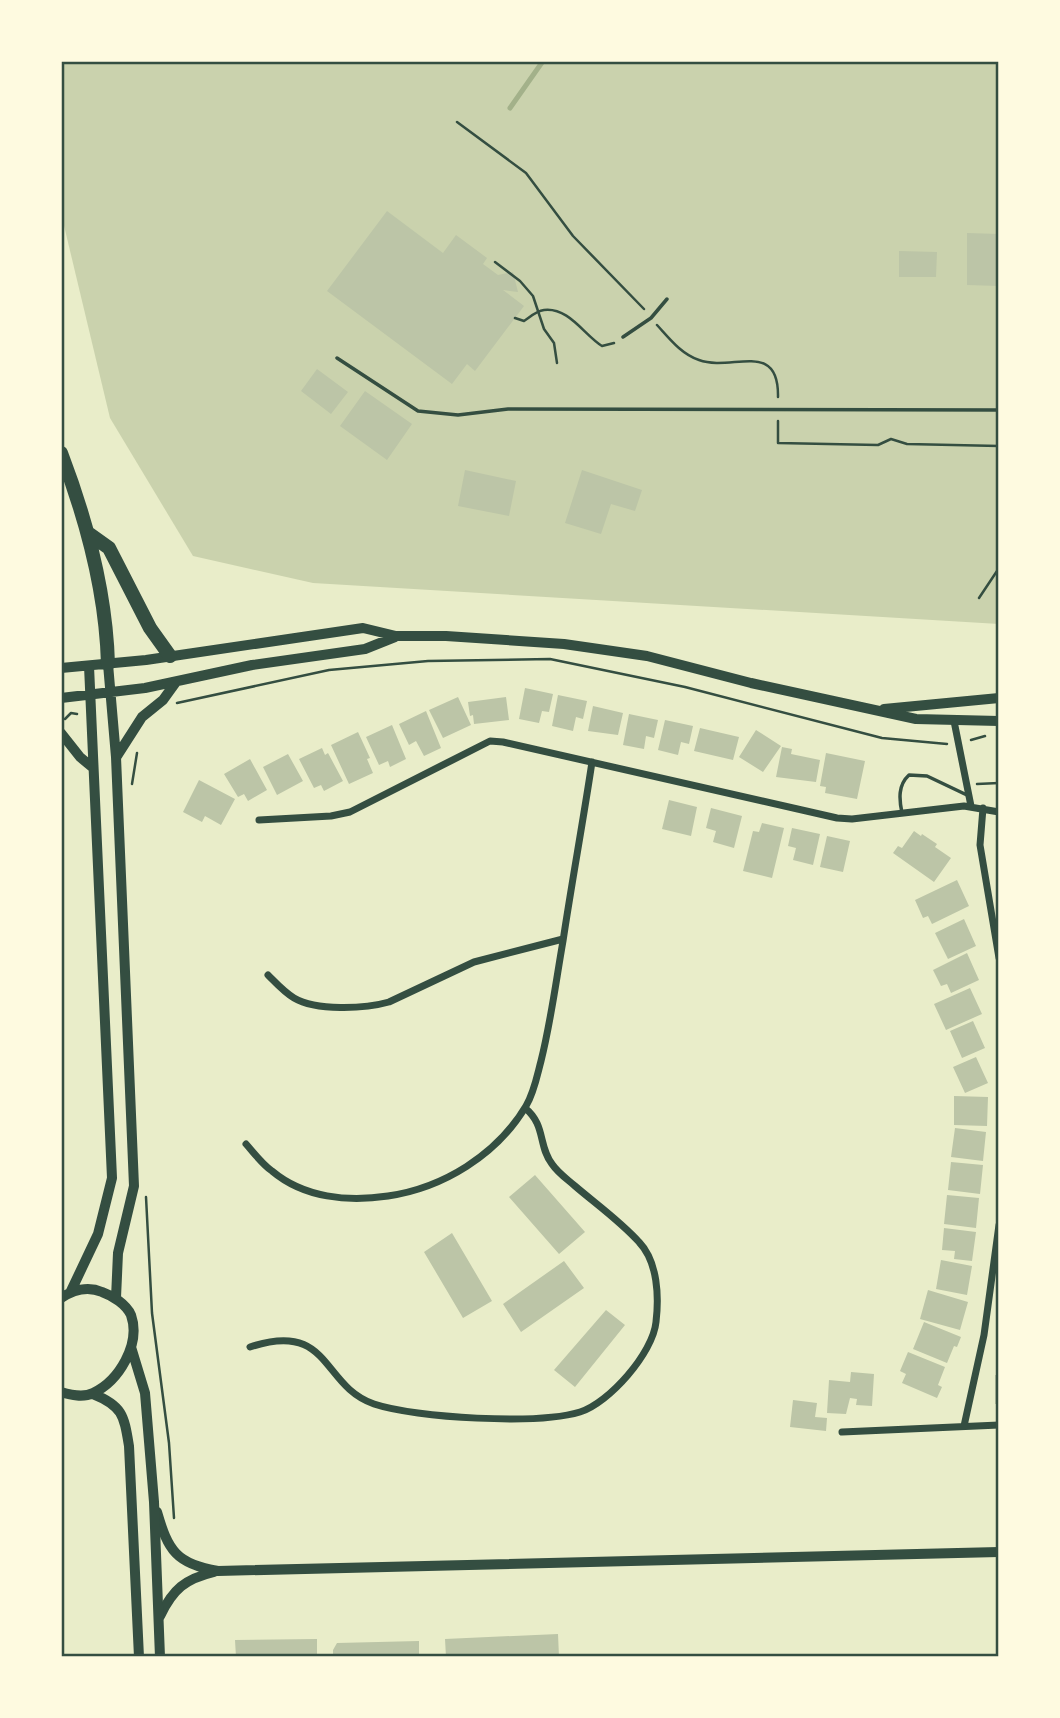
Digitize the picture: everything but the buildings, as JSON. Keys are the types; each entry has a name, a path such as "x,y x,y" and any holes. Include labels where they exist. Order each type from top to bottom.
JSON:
{"highway":[{"path":"61,453 88,533 103,601 108,664"},
{"path":"88,533 109,548 150,628 170,656"}],"main road":[{"path":"61,668 170,656 363,628 396,636 446,636 564,644 647,656 751,683 916,719 999,721"},
{"path":"61,698 112,693 252,665 365,649 396,636"},
{"path":"108,664 117,757 134,1186 118,1253 116,1297"},
{"path":"61,1298 71,1291 98,1234 112,1178 89,666"},
{"path":"117,757 142,718 163,700 176,682"},
{"path":"878,709 999,698"},
{"path":"61,733 80,757 92,766"},
{"path":"64,1396 93,1394 109,1383 122,1366 134,1335 131,1314 116,1297 94,1289 71,1291"},
{"path":"131,1347 145,1393 154,1503 160,1657"},
{"path":"93,1394 110,1401 123,1415 127,1436 139,1657"}],"street":[{"path":"954,721 971,806"},
{"path":"259,820 331,816 350,812 491,741 837,818 852,819 971,806 999,812"},
{"path":"246,1144 272,1171 297,1187 323,1196 375,1198 416,1190 439,1182 466,1168 489,1149 525,1108 533,1091 546,1040 592,762"},
{"path":"983,808 979,845 999,958"},
{"path":"268,975 286,992 304,1003 375,1006 474,962 563,939"},
{"path":"250,1348 273,1340 309,1348 327,1361 358,1396 390,1408 466,1417 550,1418 587,1409 609,1394 645,1352 653,1337 657,1304 653,1270 647,1253 635,1237 552,1165 537,1121 525,1108"},
{"path":"964,1426 984,1335 999,1224"},
{"path":"842,1432 999,1425"},
{"path":"154,1503 165,1539 176,1555 202,1568 218,1570 999,1552"},
{"path":"159,1616 176,1591 187,1581 218,1570"}],"lane":[{"path":"623,337 652,318 667,299"},
{"path":"337,358 418,411 458,415 508,409 999,410"},
{"path":"902,813 902,781 909,775 927,776 969,796"}],"path":[{"path":"457,122 526,173 573,236 629,292 671,341 706,362 752,362 771,368 778,379 778,397"},
{"path":"495,262 521,282 533,296 544,329 554,343 558,363"},
{"path":"515,282 521,282"},
{"path":"515,318 524,321 539,311 548,310 564,315 602,346 617,342"},
{"path":"778,421 778,443 878,444 891,439 907,444 999,446"},
{"path":"979,598 999,568"},
{"path":"177,703 330,670 428,661 550,659 685,687 882,738 947,744"},
{"path":"65,719 71,713 80,715"},
{"path":"970,740 989,734"},
{"path":"131,788 138,746"},
{"path":"967,787 982,782 999,783"},
{"path":"146,1190 152,1313 169,1443 174,1518"}],"green space":[{"path":"61,61 997,61 999,624 313,583 193,556 110,418 61,213"}],"waterway":[{"path":"510,108 543,61"}]}
